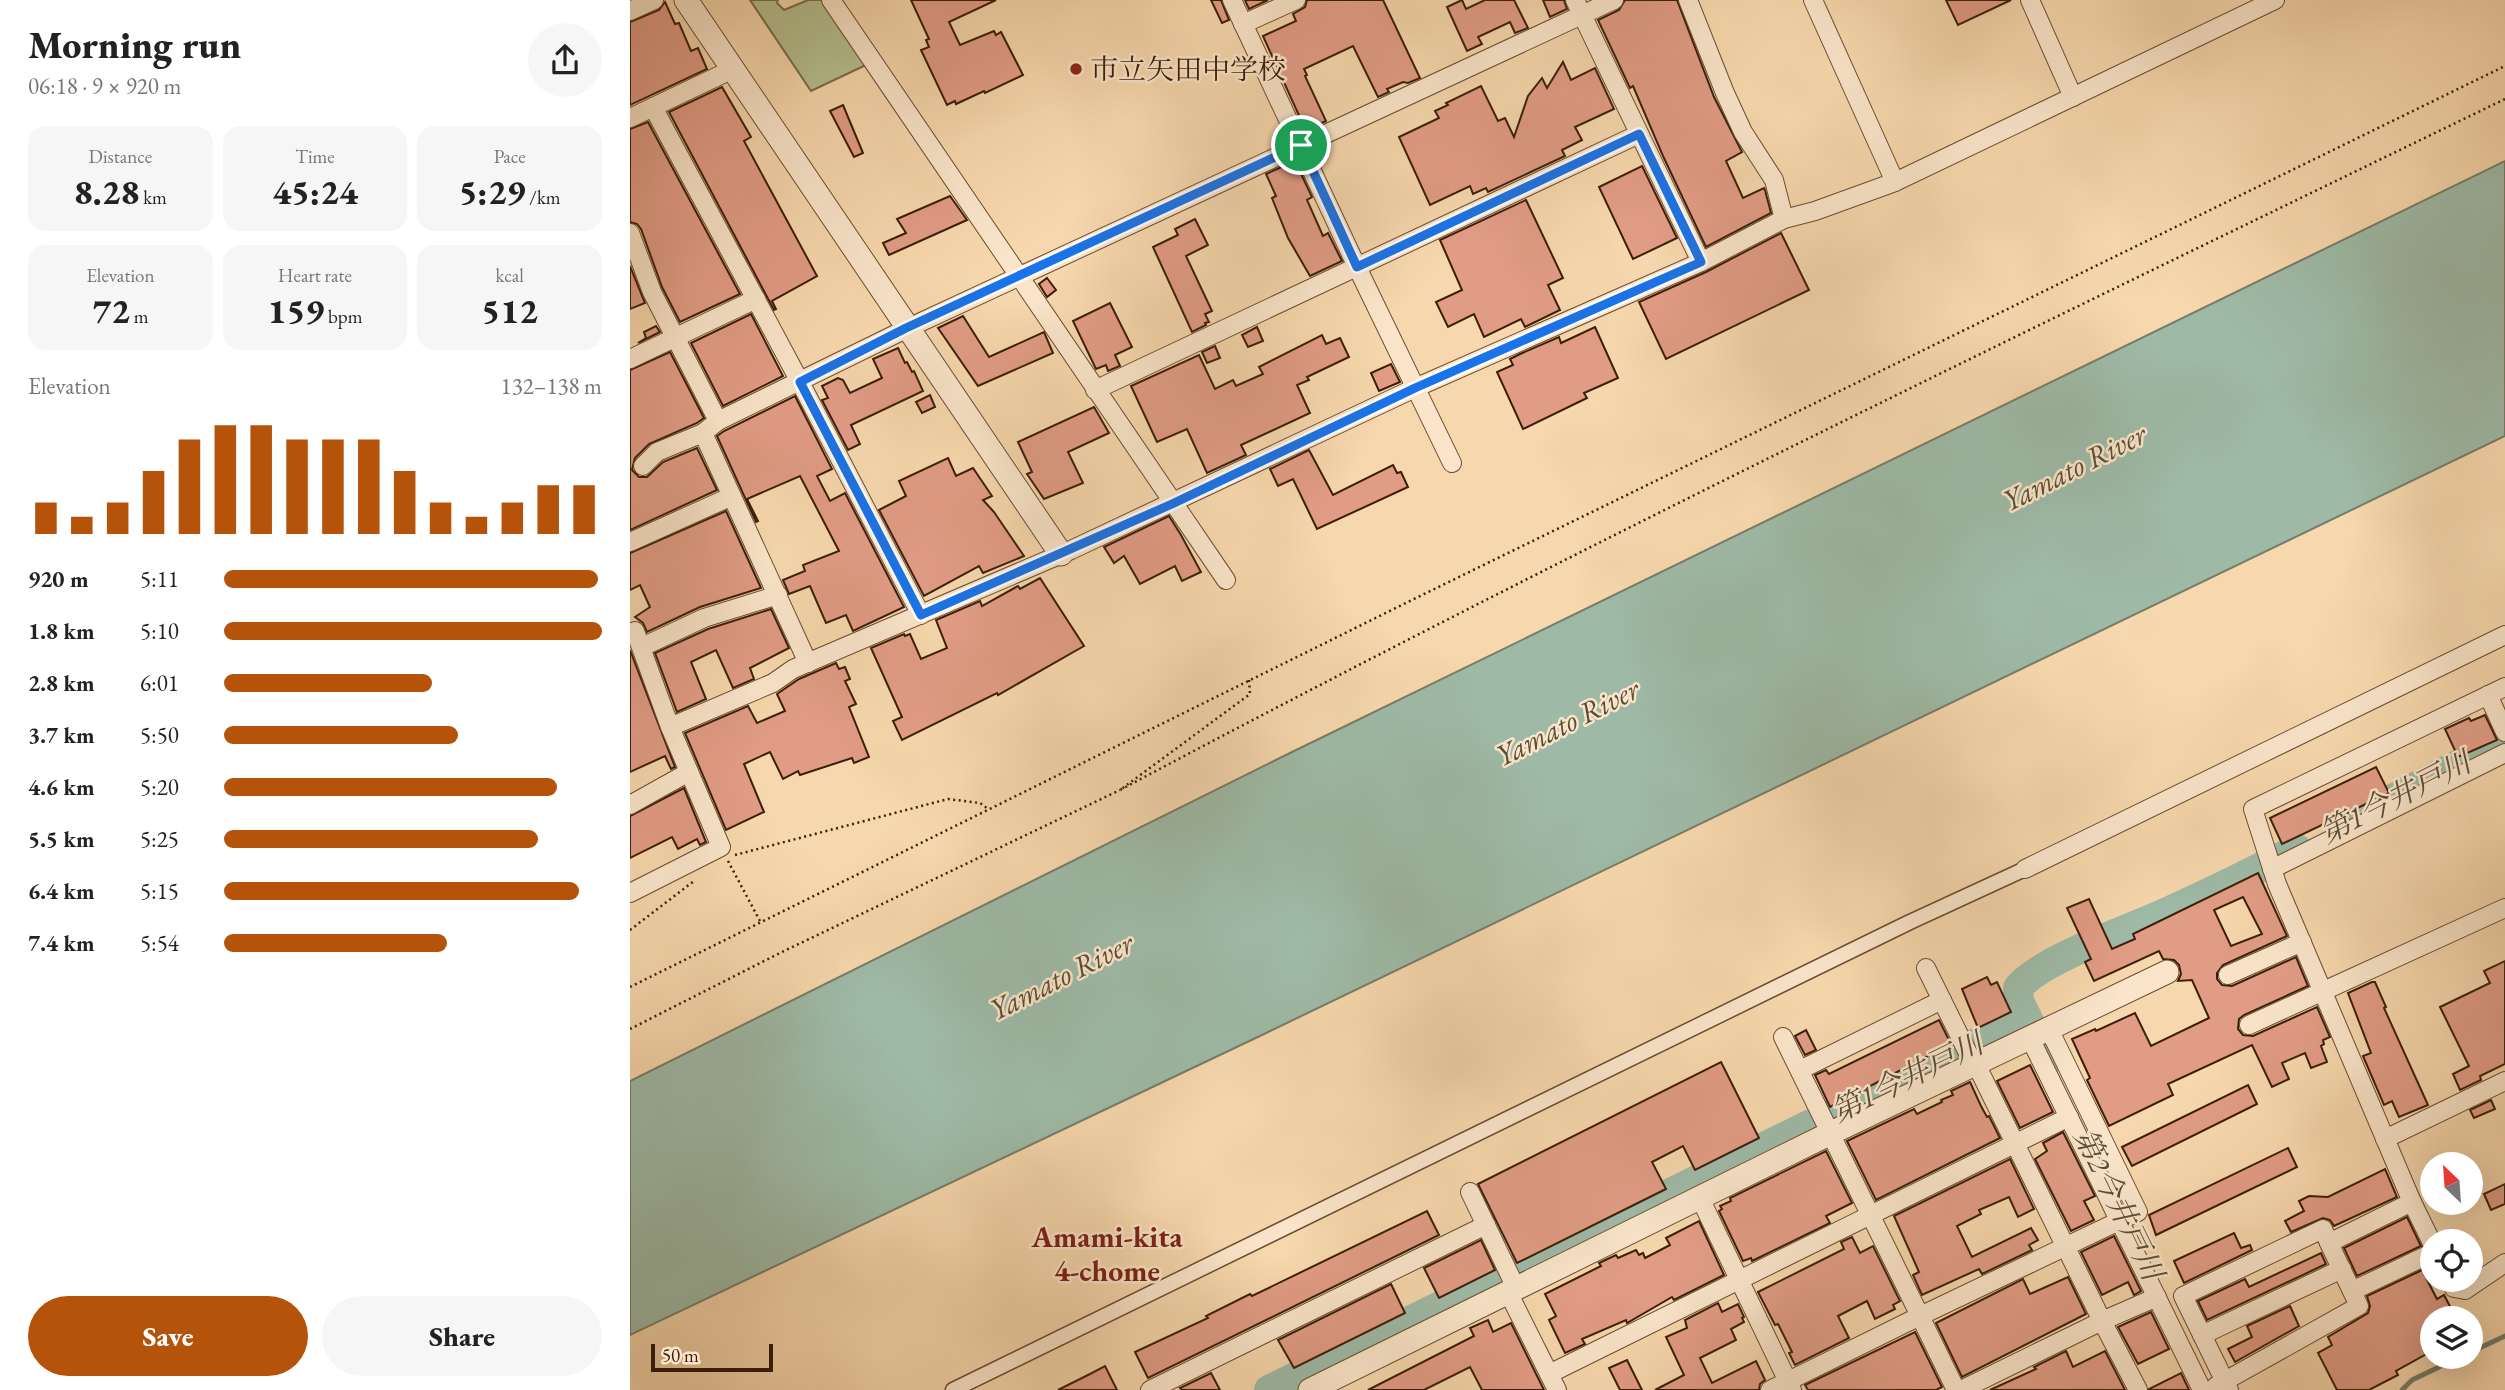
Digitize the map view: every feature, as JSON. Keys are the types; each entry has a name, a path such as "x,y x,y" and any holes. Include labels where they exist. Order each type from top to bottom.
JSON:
{"street":[{"path":"630,11 654,0"},
{"path":"686,0 1061,554"},
{"path":"831,0 1226,580"},
{"path":"1232,0 1452,463"},
{"path":"1243,24 1296,0"},
{"path":"643,466 657,452 702,433 718,421 906,328 1301,145 1579,7 1614,0"},
{"path":"1688,0 1743,132 1774,180 1784,219"},
{"path":"1813,0 1895,182"},
{"path":"2030,0 2073,97"},
{"path":"670,727 773,683 793,669 1172,504 1415,388 1701,262 1784,219 1815,212 1895,182 2275,0"},
{"path":"1579,7 1701,262"},
{"path":"630,118 733,69"},
{"path":"653,107 921,615"},
{"path":"1095,390 1639,134"},
{"path":"630,233 652,292 718,421"},
{"path":"630,359 756,299"},
{"path":"702,433 808,663"},
{"path":"630,542 730,497"},
{"path":"630,893 721,846 636,640 778,595"},
{"path":"953,1390 1897,928 2025,869 2505,635"},
{"path":"2425,1229 2272,869 2253,809 2505,687"},
{"path":"2488,696 2505,732"},
{"path":"2272,869 2505,752"},
{"path":"630,805 689,772"},
{"path":"2249,1025 2505,908"},
{"path":"2228,975 2302,942"},
{"path":"1926,968 2138,1390"},
{"path":"1310,1390 1831,1133 2167,972"},
{"path":"1800,1071 1942,1001"},
{"path":"2040,1034 2069,1117 2205,1390 2227,1386 2359,1306 2323,1229 2183,1296 2227,1386"},
{"path":"1770,1390 1790,1386 1920,1316 2138,1212 2040,1034"},
{"path":"1783,1037 1958,1390 2157,1297"},
{"path":"2385,1139 2505,1081"},
{"path":"1470,1192 1553,1382 1740,1281 2069,1117"},
{"path":"1700,1198 1790,1386"},
{"path":"2329,1243 2412,1202"},
{"path":"1162,1387 1486,1225"},
{"path":"2352,1291 2420,1259"},
{"path":"2483,1278 2505,1263"},
{"path":"2202,1335 2342,1269"}],"path":[{"path":"630,987 1249,680 2505,66"},
{"path":"630,1028 1120,790 1445,620 2103,294 2505,99"},
{"path":"1120,790 1250,694 1249,680"},
{"path":"761,923 726,857 948,799 980,803 988,809"},
{"path":"630,930 695,881"}],"green space":[{"path":"750,0 778,0 777,3 784,10 808,0 825,0 868,64 811,91"}],"water":[{"name":"Yamato River","path":"2505,161 2505,436 1262,1035 630,1335 630,1081 1292,752"}],"building":[{"path":"911,0 996,0 949,22 960,45 994,31 996,35 1001,32 1023,75 985,93 984,91 956,104 955,101 947,105 921,50 929,47 926,40 929,39"},
{"path":"1211,0 1221,0 1229,20 1222,23"},
{"path":"1245,0 1268,0 1249,9"},
{"path":"1307,0 1383,0 1420,78 1387,89 1389,92 1378,97 1353,46 1304,69 1326,121 1306,131 1263,36 1296,21 1293,14 1305,7"},
{"path":"1462,0 1466,9 1485,0 1514,0 1528,28 1515,33 1510,22 1478,37 1482,44 1467,51 1447,7"},
{"path":"1543,0 1564,0 1567,9 1550,17"},
{"path":"1625,0 1677,0 1714,97 1742,152 1726,161 1743,198 1764,188 1765,190 1771,213 1706,247 1633,86 1630,88 1598,20 1619,10"},
{"path":"1946,0 2011,0 1958,25"},
{"path":"665,2 675,24 679,23 691,51 698,48 707,69 630,105 630,22 659,10"},
{"path":"1563,62 1571,80 1595,68 1614,109 1575,127 1582,140 1562,150 1565,156 1488,192 1486,188 1473,194 1470,186 1430,205 1399,137 1439,118 1435,111 1481,86 1498,121 1505,118 1514,137 1528,96 1542,78 1547,88"},
{"path":"722,87 751,137 744,141 817,276 772,301 776,309 774,310 669,112"},
{"path":"843,105 863,153 854,157 830,111"},
{"path":"648,122 740,294 680,322 662,287 641,229 630,222 630,129"},
{"path":"1295,161 1312,197 1307,200 1323,236 1328,233 1342,261 1310,276 1288,238 1272,198 1276,196 1266,174"},
{"path":"1642,166 1677,238 1633,259 1599,187"},
{"path":"950,196 967,220 889,255 883,243 906,233 897,219"},
{"path":"1526,200 1563,278 1548,285 1560,310 1525,327 1521,319 1484,337 1474,314 1448,327 1436,302 1462,290 1440,240"},
{"path":"1195,219 1208,245 1186,256 1212,311 1205,314 1209,322 1192,332 1153,247 1178,235 1175,229"},
{"path":"1781,233 1809,290 1666,359 1639,302 1706,272"},
{"path":"630,266 645,303 630,309"},
{"path":"1047,278 1056,290 1047,297 1039,284"},
{"path":"1110,303 1132,347 1115,355 1120,366 1108,371 1106,365 1096,369 1073,321"},
{"path":"751,314 783,376 723,406 691,343"},
{"path":"963,316 989,357 1044,332 1053,353 978,386 938,328"},
{"path":"656,326 660,332 638,343 646,338 644,332"},
{"path":"1257,327 1263,341 1248,347 1242,335"},
{"path":"1595,327 1618,378 1584,393 1587,398 1523,429 1497,372 1513,365 1510,359 1520,354 1559,337 1561,343"},
{"path":"1322,335 1326,344 1340,338 1349,357 1307,377 1309,380 1297,385 1310,413 1241,445 1246,455 1207,473 1187,429 1157,442 1131,386 1199,355 1215,389 1233,380 1236,386 1263,374 1259,367"},
{"path":"1215,346 1220,358 1207,363 1202,352"},
{"path":"898,348 905,363 914,371 923,391 851,425 860,444 848,450 822,400 828,398 822,386 838,378 843,380 850,393 882,378 873,359"},
{"path":"670,352 704,418 649,444 635,458 632,470 639,477 647,477 663,462 697,448 717,490 630,530 630,370"},
{"path":"1391,364 1400,382 1379,391 1371,373"},
{"path":"930,395 935,407 922,413 916,402"},
{"path":"795,396 832,469 817,476 830,501 845,493 904,607 853,631 846,615 826,623 810,586 789,594 783,580 805,571 803,565 839,551 800,476 747,499 758,521 756,522 717,436"},
{"path":"1094,407 1109,433 1068,452 1083,483 1044,499 1027,474 1032,472 1018,442"},
{"path":"1309,450 1333,495 1393,465 1397,473 1401,472 1408,487 1317,529 1293,479 1278,486 1270,469"},
{"path":"948,458 956,476 973,468 992,496 983,500 1024,556 983,573 979,566 924,596 879,510 906,496 899,481"},
{"path":"726,511 761,588 700,607 647,632 643,623 635,617 650,607 640,585 630,590 630,553"},
{"path":"1169,516 1201,572 1182,581 1175,566 1140,584 1124,556 1114,563 1104,547"},
{"path":"1040,578 1084,646 998,695 997,693 902,740 893,721 902,717 871,648 910,634 921,659 947,648 936,620 980,601 982,606 1018,586 1020,589"},
{"path":"771,609 789,648 750,668 754,679 733,688 716,650 691,662 706,699 677,712 655,653 708,629"},
{"path":"630,650 675,767 671,769 665,756 630,772"},
{"path":"836,663 839,669 845,667 850,679 845,681 856,704 849,707 869,757 854,763 852,758 800,775 798,771 783,779 770,752 744,764 764,812 726,830 685,733 748,706 757,723 785,711 777,694 799,679"},
{"path":"2485,715 2497,740 2458,757 2445,729 2469,718 2471,721"},
{"path":"2376,767 2389,793 2282,844 2270,818"},
{"path":"684,788 706,842 700,845 697,839 678,849 672,837 630,858 630,816"},
{"path":"2258,873 2287,936 2223,965 2217,973 2217,979 2222,985 2232,986 2296,957 2308,986 2244,1015 2239,1019 2238,1029 2243,1035 2253,1036 2317,1007 2330,1037 2323,1040 2324,1044 2321,1046 2327,1062 2311,1068 2305,1053 2282,1063 2289,1079 2272,1087 2252,1045 2168,1084 2173,1095 2109,1126 2087,1080 2090,1078 2072,1039 2135,1013 2151,1046 2209,1018 2192,980 2178,981 2181,974 2179,965 2174,960 2163,959 2159,951 2094,981 2085,962 2091,959 2067,908 2089,899 2112,949 2135,939 2133,934","holes":["2243,897 2262,934 2231,946 2214,910"]},
{"path":"2505,961 2505,1064 2480,1076 2481,1080 2460,1090 2453,1074 2469,1066 2440,1007 2490,983 2484,971"},
{"path":"1987,977 1991,985 1997,982 2011,1012 1978,1028 1962,989"},
{"path":"2375,982 2428,1105 2399,1117 2392,1101 2384,1105 2363,1056 2371,1053 2348,993"},
{"path":"1939,1020 1951,1044 1830,1107 1815,1075 1826,1070 1829,1074"},
{"path":"1806,1030 1816,1050 1805,1055 1795,1036"},
{"path":"1721,1062 1759,1138 1695,1170 1683,1146 1652,1162 1666,1189 1517,1263 1478,1184"},
{"path":"2030,1065 2053,1112 2020,1128 1997,1081"},
{"path":"1970,1082 2000,1138 1876,1200 1847,1141 1914,1109 1917,1114 1942,1102 1941,1100 1953,1095 1951,1091"},
{"path":"2248,1085 2257,1104 2132,1166 2122,1147"},
{"path":"2491,1100 2495,1109 2474,1118 2470,1110"},
{"path":"2063,1132 2095,1196 2084,1201 2094,1220 2071,1231 2035,1159 2047,1151 2043,1143"},
{"path":"2288,1148 2297,1167 2156,1235 2149,1215"},
{"path":"1826,1151 1852,1203 1826,1216 1830,1223 1752,1261 1751,1258 1743,1261 1719,1211 1722,1209 1720,1206 1731,1201 1730,1198"},
{"path":"2010,1159 2034,1209 2018,1217 2009,1197 1979,1210 1981,1214 1957,1226 1972,1257 2031,1228 2038,1240 2029,1245 2032,1250 1982,1274 1979,1269 1922,1295 1913,1275 1919,1272 1894,1216"},
{"path":"2385,1169 2397,1197 2334,1226 2330,1220 2323,1218 2291,1232 2285,1221 2304,1211 2299,1201 2309,1196 2328,1197"},
{"path":"2505,1184 2505,1204 2491,1210 2484,1194"},
{"path":"1427,1211 1439,1235 1148,1378 1135,1352 1208,1318 1206,1316 1250,1294 1252,1296"},
{"path":"2407,1217 2420,1244 2420,1246 2357,1276 2344,1248"},
{"path":"1699,1221 1724,1275 1674,1300 1672,1297 1627,1323 1626,1320 1582,1339 1585,1344 1565,1353 1549,1320 1556,1316 1545,1294 1601,1266 1599,1263 1616,1255 1618,1258 1636,1250 1639,1255 1643,1253 1645,1258 1670,1245 1666,1238"},
{"path":"2234,1233 2241,1248 2250,1245 2252,1250 2184,1283 2174,1261"},
{"path":"2114,1236 2141,1291 2134,1295 2128,1282 2102,1295 2081,1252"},
{"path":"1852,1237 1860,1253 1873,1246 1900,1301 1893,1305 1895,1309 1875,1319 1867,1301 1838,1316 1849,1338 1795,1365 1789,1353 1792,1352 1778,1324 1775,1325 1758,1292 1844,1249 1841,1242"},
{"path":"1481,1240 1495,1270 1439,1298 1424,1268"},
{"path":"2321,1253 2326,1264 2207,1320 2198,1301 2245,1279 2249,1287"},
{"path":"2420,1271 2420,1292 2433,1292 2437,1299 2444,1295 2450,1306 2420,1306 2420,1358 2396,1371 2398,1375 2369,1390 2337,1390 2318,1353 2332,1345 2328,1337 2368,1313 2370,1306 2367,1296"},
{"path":"2068,1277 2086,1314 1962,1377 1936,1323 2023,1279 2030,1294"},
{"path":"1391,1284 1405,1313 1294,1368 1278,1340"},
{"path":"1718,1303 1722,1312 1738,1304 1744,1322 1731,1329 1736,1340 1700,1358 1712,1383 1756,1361 1765,1380 1760,1384 1759,1390 1655,1390 1684,1375 1666,1337 1687,1328 1685,1320"},
{"path":"2290,1306 2299,1326 2235,1362 2228,1349 2252,1337 2247,1326"},
{"path":"2151,1312 2169,1349 2138,1364 2118,1327"},
{"path":"1488,1320 1493,1332 1511,1323 1544,1390 1482,1390 1470,1367 1424,1390 1368,1390 1474,1336 1470,1328"},
{"path":"1915,1332 1942,1387 1936,1390 1808,1390 1805,1385"},
{"path":"2066,1351 2073,1367 2105,1351 2125,1390 1990,1390 2036,1369 2034,1367"},
{"path":"1627,1360 1642,1390 1620,1390 1609,1368"},
{"path":"1105,1366 1117,1390 1058,1390 1090,1374"},
{"path":"1211,1373 1220,1390 1180,1388"},
{"path":"2181,1373 2189,1390 2149,1390 2149,1389"}],"waterway":[{"name":"第1今井戸川","path":"2341,826 2505,740"},
{"name":"第1今井戸川","path":"2048,1060 2019,1001 2018,988 2029,978 2082,948 2192,901 2297,849"},
{"name":"第1今井戸川","path":"1269,1390 2027,1018"},
{"path":"2483,1346 2505,1336"},
{"path":"2402,1390 2412,1380 2435,1369"}],"place":[{"name":"市立矢田中学校","path":"1076,69"}],"district":[{"name":"Amami-kita 4-chome","path":"1107,1253"}],"route":[{"path":"1639,134 1701,262 1415,388 1172,504 921,615 800,382 906,328 1301,145 1357,267 1639,134"}],"water label":[{"name":"第2今井戸川","path":"2119,1204"}]}
